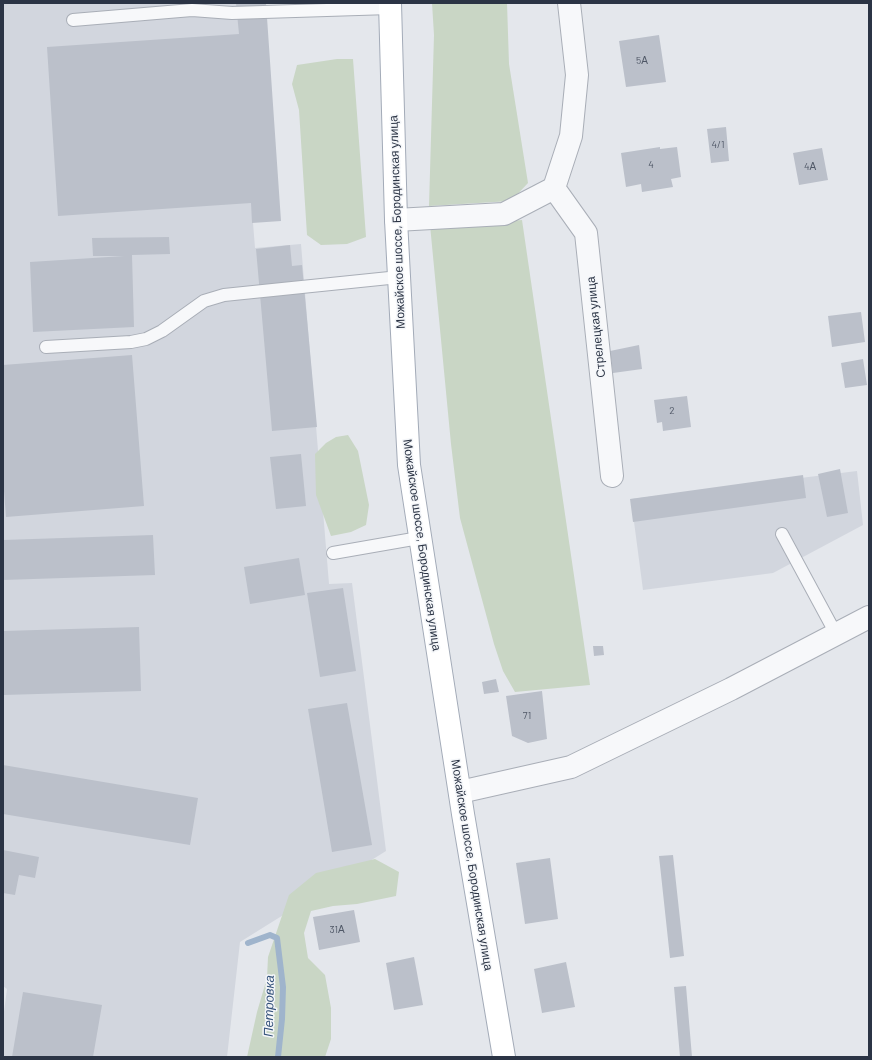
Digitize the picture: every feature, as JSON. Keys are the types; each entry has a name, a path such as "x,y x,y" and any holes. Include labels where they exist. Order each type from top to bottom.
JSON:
{"main road":[{"name":"Можайское шоссе, Бородинская улица","path":"390,6 396,220 407,439 420,538 504,1057"}],"street":[{"path":"396,220 504,214 554,188 571,136 577,74 569,3"},
{"name":"Стрелецкая улица","path":"554,188 586,232 612,476"},
{"path":"460,792 571,767 731,689 869,617"}],"lane":[{"path":"73,20 192,10 232,13 390,6"},
{"path":"46,347 131,342 146,339 162,331 204,301 224,295 399,278"},
{"path":"782,534 836,634"},
{"path":"333,553 420,538"}],"shaded area":[{"path":"3,3 266,3 253,223 255,248 301,244 329,584 352,583 386,851 240,942 227,1057 3,1057 3,1019 7,989 3,986"},
{"path":"857,471 863,525 773,573 643,590 631,499"}],"green space":[{"path":"432,3 507,3 509,64 528,183 511,201 429,206 434,35"},
{"path":"337,59 353,59 366,237 347,244 321,245 307,235 299,110 292,84 297,65"},
{"path":"522,220 590,685 515,692 503,671 494,644 460,518 451,444 430,225 467,225"},
{"path":"348,435 358,451 369,505 366,525 351,532 331,536 316,495 315,454 326,443 336,437"},
{"path":"375,859 399,872 396,896 311,911 304,933 308,958 325,975 331,1008 331,1039 325,1057 247,1057 257,1012 267,978 268,957 289,895 316,873"}],"building":[{"path":"236,3 266,3 281,221 252,223 251,203 58,216 47,47 239,34"},
{"path":"659,35 666,82 626,87 619,41"},
{"path":"726,127 729,161 711,163 707,129"},
{"path":"660,147 660,149 677,147 681,177 671,179 673,187 642,192 641,184 626,187 621,153"},
{"path":"822,148 828,180 799,185 793,153"},
{"path":"169,237 170,254 132,255 134,327 33,332 30,262 124,256 93,256 92,238"},
{"path":"290,245 292,266 302,265 317,427 272,431 256,249"},
{"path":"861,312 865,342 832,347 828,316"},
{"path":"639,345 642,369 613,373 610,351"},
{"path":"132,355 144,506 6,517 3,478 3,365"},
{"path":"863,359 867,385 845,388 841,363"},
{"path":"687,396 691,427 663,431 662,422 657,423 654,400"},
{"path":"301,454 306,506 276,509 270,457"},
{"path":"840,469 848,513 827,517 818,474"},
{"path":"803,475 806,498 633,522 630,499"},
{"path":"153,535 155,575 3,580 3,540"},
{"path":"299,558 305,595 250,604 244,567"},
{"path":"343,588 356,671 320,677 307,593"},
{"path":"139,627 141,691 3,695 3,631"},
{"path":"593,646 603,646 604,655 594,656"},
{"path":"496,679 499,692 484,694 482,682"},
{"path":"542,691 547,739 528,743 512,736 506,696"},
{"path":"347,703 372,845 332,852 308,709"},
{"path":"3,765 198,798 190,845 3,814"},
{"path":"3,850 39,857 35,878 19,875 15,895 3,893"},
{"path":"673,855 684,956 670,958 659,856"},
{"path":"550,858 558,919 525,924 516,863"},
{"path":"354,910 360,942 319,950 313,917"},
{"path":"414,957 423,1005 394,1010 386,963"},
{"path":"566,962 575,1007 542,1013 534,969"},
{"path":"686,986 692,1057 680,1057 674,987"},
{"path":"23,992 102,1005 93,1057 12,1057"}],"waterway":[{"name":"Петровка","path":"248,943 270,935 277,938 283,987 282,1019 278,1057"}]}
